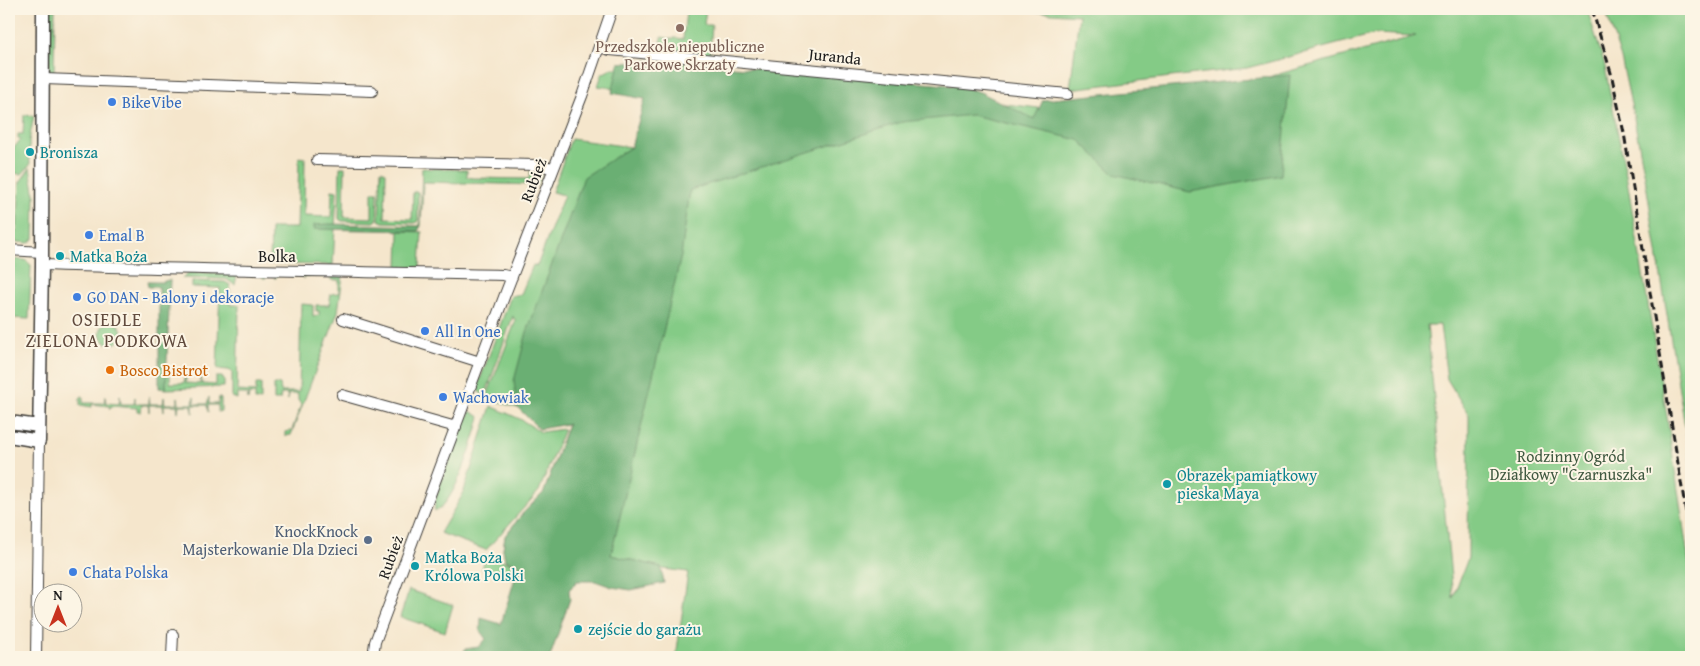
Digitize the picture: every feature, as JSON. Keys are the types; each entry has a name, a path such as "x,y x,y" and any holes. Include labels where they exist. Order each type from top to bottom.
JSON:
{"street":[{"path":"36,657 44,79 43,9"},
{"name":"Rubież","path":"365,657 374,642 456,427 612,9"},
{"name":"Juranda","path":"599,47 610,50 1068,94"},
{"path":"44,79 372,91"},
{"path":"317,160 535,165 554,168"},
{"name":"Bolka","path":"9,250 42,259 270,271 347,271 512,277"},
{"path":"343,318 480,362"},
{"path":"342,395 456,427"},
{"path":"9,422 39,426"},
{"path":"9,436 39,441"},
{"path":"172,657 173,634"},
{"name":"Rubież","path":"372,657 374,642"}],"green space":[{"path":"48,9 55,9 54,74 49,69"},
{"path":"690,9 706,9 704,25 712,25 710,53 718,54 717,57 633,49 632,47 636,44 644,47 645,44 651,46 653,43 661,44 662,37 672,40 674,38 683,39 686,12 689,12"},
{"name":"Rodzinny Ogród Działkowy \"Czarnuszka\"","path":"1000,9 1587,9 1604,62 1627,180 1667,417 1691,577 1691,657 676,657 688,572 503,549 505,536 523,513 544,492 568,424 486,398 516,320 513,316 485,396 478,391 478,385 511,296 521,294 533,265 537,266 564,195 552,192 571,139 631,147 620,154 705,101 598,86 602,74 613,68 956,98 1113,117 1250,82 1416,36 1375,34 1247,68 1070,89 1079,15","holes":["1427,325 1440,325 1447,379 1469,415 1468,558 1453,598"]},
{"path":"1605,9 1691,9 1691,465 1634,118 1621,58"},
{"path":"650,60 959,86 980,92 1034,119 1043,100 1290,75 1281,175 1190,192 1114,174 1079,140 972,115 902,122 690,190 681,256 611,555 661,567 664,583 631,590 612,587 595,581 577,581 569,590 570,599 550,657 462,657 465,649 479,647 486,639 480,631 481,618 501,624 519,565 505,560 503,549 505,536 523,513 544,492 568,424 539,429 517,407 514,381 527,332 584,177 631,147 645,99 612,93 619,63"},
{"path":"24,115 34,116 29,141 30,165 22,174 9,173 9,154 21,139 18,138 18,134 23,134"},
{"path":"299,157 305,158 304,216 331,217 332,190 337,191 333,265 270,264 271,228 297,228"},
{"path":"340,167 345,167 344,217 372,218 372,192 378,192 377,220 374,222 342,221 339,219"},
{"path":"30,168 35,196 34,239 28,243 9,241 9,230 17,231 20,182"},
{"path":"422,168 467,170 467,177 473,178 529,179 530,171 542,174 537,185 423,182 420,226"},
{"path":"381,170 386,172 385,218 412,219 413,192 418,192 418,221 415,223 383,222 379,220"},
{"path":"314,225 421,226 418,231 314,229"},
{"path":"399,231 422,232 420,267 398,267"},
{"path":"9,259 25,260 31,265 29,319 9,318"},
{"path":"189,272 265,275 266,278 263,278 263,275 237,275 235,285 226,279 182,278"},
{"path":"277,274 343,275 338,312 291,435 285,436 285,432 292,430 301,405 298,400 298,394 288,394 288,400 287,394 281,394 280,400 274,400 274,385 280,384 281,392 299,392 301,304 313,305 313,317 319,315 319,311 316,311 316,305 329,305 331,294 339,293 339,280 331,280 331,276 305,276 304,279 303,276 277,275 274,278"},
{"path":"170,280 166,389 159,388 159,287 148,287 147,282"},
{"path":"192,281 225,282 230,285 230,305 239,305 237,391 256,392 256,384 261,384 261,400 255,400 255,394 249,394 248,400 247,394 237,394 237,399 232,397 232,372 217,369 220,288 192,287"},
{"path":"111,322 119,325 122,333 119,341 111,344 103,341 100,333 103,325"},
{"path":"166,374 170,375 170,383 184,383 186,376 186,383 200,384 201,376 202,384 216,385 216,377 222,377 224,387 166,389"},
{"path":"82,396 83,403 104,403 105,396 106,403 119,404 120,396 121,404 134,404 135,397 135,404 149,404 149,397 150,404 163,404 164,397 165,404 178,404 178,397 179,404 193,404 194,397 194,404 207,404 209,397 209,404 218,404 219,397 221,399 221,411 218,412 218,405 208,405 208,412 207,405 193,405 193,413 192,405 179,405 178,412 177,405 164,405 164,412 163,405 149,405 149,412 148,405 142,405 141,412 137,411 137,408 111,406 110,409 109,406 92,404 92,407 80,405 80,398"},
{"path":"491,406 520,419 541,432 564,429 539,491 486,550 440,533 463,494"},
{"path":"470,411 480,417 469,454 449,497 435,511 435,503 442,477"},
{"path":"486,555 516,565 511,578 482,569"},
{"path":"409,590 453,605 445,632 400,617"}],"railway":[{"path":"1592,9 1611,73 1624,133 1691,543"}],"place":[{"name":"Przedszkole niepubliczne Parkowe Skrzaty","path":"680,28"},
{"name":"BikeVibe","path":"112,102"},
{"name":"Bronisza","path":"30,152"},
{"name":"Emal B","path":"89,235"},
{"name":"Matka Boża","path":"60,256"},
{"name":"GO DAN - Balony i dekoracje","path":"77,297"},
{"name":"All In One","path":"425,331"},
{"name":"Bosco Bistrot","path":"110,370"},
{"name":"Wachowiak","path":"443,397"},
{"name":"Obrazek pamiątkowy pieska Maya","path":"1167,484"},
{"name":"KnockKnock Majsterkowanie Dla Dzieci","path":"368,540"},
{"name":"Matka Boża Królowa Polski","path":"415,566"},
{"name":"Chata Polska","path":"73,572"},
{"name":"zejście do garażu","path":"578,629"}],"district":[{"name":"OSIEDLE ZIELONA PODKOWA","path":"107,329"}]}
